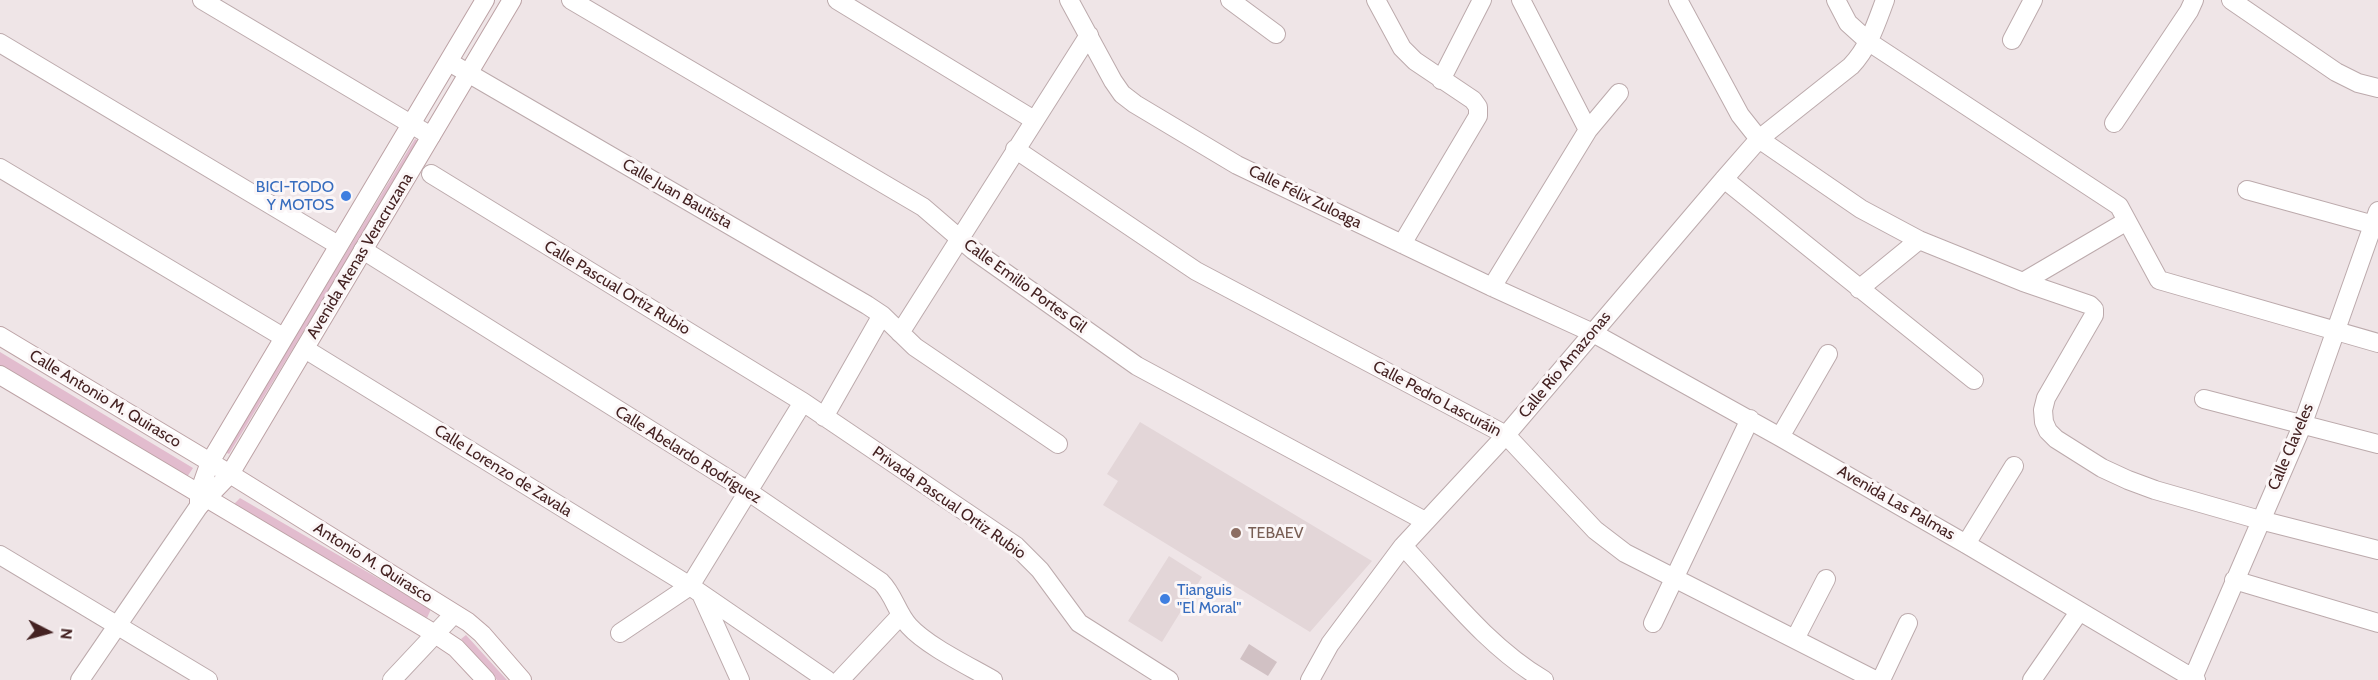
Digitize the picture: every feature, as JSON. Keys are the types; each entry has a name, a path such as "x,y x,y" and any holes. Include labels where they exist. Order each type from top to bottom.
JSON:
{"street":[{"path":"202,0 431,136"},
{"name":"Avenida Atenas Veracruzana","path":"202,499 210,462 485,0"},
{"name":"Avenida Atenas Veracruzana","path":"80,680 202,499 230,474 512,0"},
{"name":"Calle Emilio Portes Gil","path":"571,0 923,207 973,250 1137,366 1425,521"},
{"path":"837,0 1034,120"},
{"name":"Calle Félix Zuloaga","path":"1068,0 1113,81 1122,94 1135,104 1238,165 1593,333"},
{"path":"1230,0 1276,34"},
{"path":"1376,0 1402,48 1415,61 1473,100 1478,107 1478,116 1402,244"},
{"path":"1441,80 1482,0"},
{"path":"1521,0 1588,130"},
{"path":"1678,0 1740,115 1759,139 1861,209 1918,240 2023,282 2090,305 2094,309 2094,315 2046,398 2043,410 2044,422 2048,431 2056,439 2102,468 2155,490 2378,550"},
{"path":"1836,0 1848,23 1869,42 2119,206 2159,280 2378,343"},
{"name":"Calle Río Amazonas","path":"1310,680 1330,644 1403,546 1506,435 1759,139 1851,66 1869,42 1885,0"},
{"path":"2012,40 2034,0"},
{"path":"2114,123 2189,11 2194,0"},
{"path":"2231,0 2336,72 2358,83 2378,88"},
{"path":"900,333 1089,35"},
{"path":"0,43 338,245"},
{"name":"Calle Juan Bautista","path":"449,62 882,315 915,347 1058,444"},
{"path":"1492,287 1588,130 1619,93"},
{"name":"Calle Pedro Lascuráin","path":"1015,149 1196,271 1506,435 1608,542 1625,553 1871,679"},
{"path":"0,168 283,337"},
{"name":"Calle Pascual Ortiz Rubio","path":"431,174 803,402"},
{"path":"1724,179 1974,380"},
{"path":"2247,190 2376,220"},
{"name":"Calle Claveles","path":"2194,679 2234,580 2302,426 2376,220"},
{"path":"2023,282 2127,221"},
{"path":"1859,289 1918,240"},
{"name":"Calle Abelardo Rodríguez","path":"363,250 749,492 881,582 909,626 923,638 993,680"},
{"path":"824,417 882,315"},
{"name":"Avenida Las Palmas","path":"1593,333 1750,419 2194,679"},
{"name":"Calle Antonio M. Quirasco","path":"0,336 210,462"},
{"name":"Calle Lorenzo de Zavala","path":"305,349 696,590 827,680"},
{"path":"1780,437 1828,354"},
{"name":"Calle Antonio M. Quirasco","path":"0,375 202,499"},
{"path":"2204,399 2378,444"},
{"path":"620,633 696,590 749,492 803,402"},
{"name":"Privada Pascual Ortiz Rubio","path":"803,402 1016,546 1030,558 1079,623 1169,680"},
{"path":"1653,623 1750,419"},
{"name":"Antonio M. Quirasco","path":"210,462 454,614 482,634 522,680"},
{"path":"1966,544 2014,466"},
{"name":"Antonio M. Quirasco","path":"202,499 435,634 456,648 486,680"},
{"path":"1403,546 1485,635 1511,658 1544,680"},
{"path":"0,555 208,680"},
{"path":"1795,639 1826,579"},
{"path":"2234,580 2378,623"},
{"path":"696,590 740,680"},
{"path":"2032,680 2079,612"},
{"path":"392,680 454,614"},
{"path":"840,680 902,615"},
{"path":"1871,679 1908,623"}],"shaded area":[{"path":"415,139 419,141 229,454 225,452"},
{"path":"0,352 193,468 185,480 0,369"},
{"name":"TEBAEV","path":"1140,422 1372,561 1310,632 1103,505 1118,481 1107,474"},
{"path":"240,498 431,609 427,618 233,505"},
{"name":"Tianguis \"El Moral\"","path":"1169,556 1202,577 1162,642 1128,621"},
{"path":"466,635 507,680 497,680 461,639"}],"building":[{"path":"1249,644 1277,662 1268,676 1240,659"}],"place":[{"name":"BICI-TODO Y MOTOS","path":"346,196"},
{"name":"TEBAEV","path":"1236,533"},
{"name":"Tianguis \"El Moral\"","path":"1165,599"}]}
